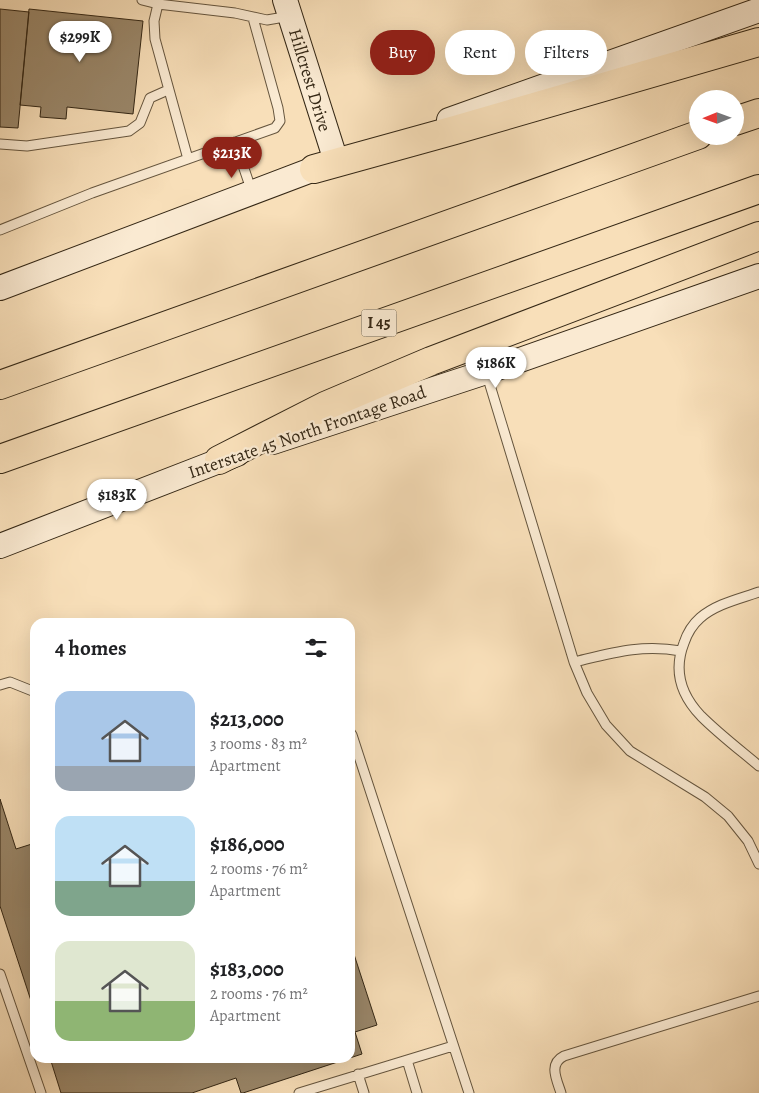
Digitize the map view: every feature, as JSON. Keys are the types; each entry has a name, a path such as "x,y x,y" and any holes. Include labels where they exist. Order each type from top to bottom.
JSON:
{"highway":[{"path":"325,165 455,130 759,42"},
{"path":"744,118 759,113"},
{"path":"0,385 689,138"},
{"name":"I 45","path":"0,459 759,189"},
{"path":"219,460 325,406 431,361 759,236"}],"main road":[{"name":"Hillcrest Drive","path":"288,8 325,165"},
{"path":"0,288 325,165 759,10"},
{"name":"Interstate 45 North Frontage Road","path":"0,546 219,460 486,372 759,276"}],"lane":[{"path":"142,0 158,4 235,13 267,20 288,8"},
{"path":"158,4 154,22 155,39 188,159"},
{"path":"0,230 92,193 275,128 280,121 278,108 254,18"},
{"path":"0,144 28,146 129,131 140,123 150,98 168,90"},
{"path":"235,142 252,193"},
{"path":"486,372 574,662 586,693 606,725 630,751 705,796 728,816 748,841 759,864"},
{"path":"759,592 717,607 700,618 688,631 681,651 678,669 681,685 693,706 759,766"},
{"path":"574,662 621,650 660,647 681,651"},
{"path":"0,685 10,682 30,690"},
{"path":"355,742 468,1093"},
{"path":"0,974 30,1061"},
{"path":"561,1093 555,1073 555,1065 558,1059 564,1056 759,996"},
{"path":"299,1093 317,1090 358,1074 453,1046"},
{"path":"406,1060 417,1093"},
{"path":"31,1063 41,1093"},
{"path":"358,1074 364,1093"}],"building":[{"path":"0,9 29,12 18,128 0,127"},
{"path":"29,9 143,21 133,114 67,107 66,119 40,117 41,107 20,105"},
{"path":"0,799 16,849 30,845 30,998 0,906"},
{"path":"355,957 377,1025 355,1032"},
{"path":"355,1032 362,1054 355,1056"},
{"path":"52,1063 335,1063 243,1093 241,1093 236,1078 192,1093 61,1093"}]}
